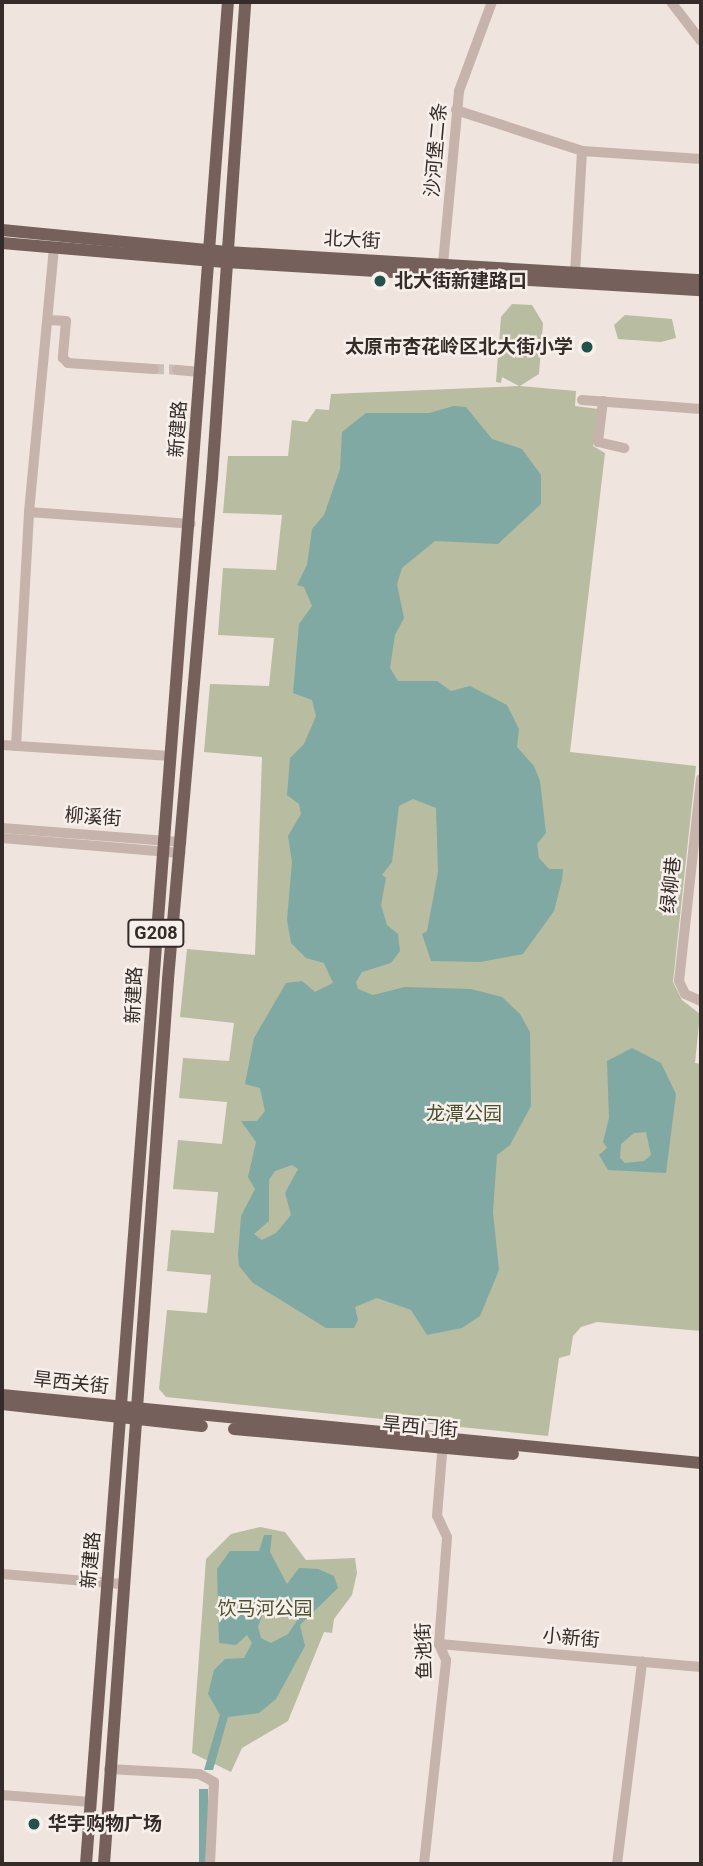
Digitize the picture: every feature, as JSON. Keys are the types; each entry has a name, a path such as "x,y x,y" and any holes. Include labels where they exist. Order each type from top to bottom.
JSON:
{"main road":[{"name":"新建路","path":"104,1864 164,846 191,524 228,2"},
{"name":"新建路","path":"86,1864 108,1583 129,1414 181,847 245,2"},
{"name":"北大街","path":"2,230 226,257 443,264 701,280"},
{"name":"北大街","path":"2,243 209,255"},
{"path":"226,257 701,290"},
{"name":"旱西关街","path":"2,1395 129,1414"},
{"name":"旱西关街","path":"2,1404 129,1414"},
{"name":"旱西门街","path":"129,1414 701,1470"},
{"name":"旱西门街","path":"443,1444 701,1463"}],"street":[{"name":"沙河堡二条","path":"443,264 456,110 492,2"},
{"path":"671,2 701,41"},
{"path":"456,110 582,151 701,159"},
{"path":"575,272 582,151"},
{"path":"16,746 29,512 54,247"},
{"path":"49,320 66,321 63,358 68,363 154,369"},
{"path":"177,370 201,372"},
{"path":"582,400 701,409"},
{"path":"603,401 598,442 624,448"},
{"path":"29,512 191,524"},
{"path":"2,745 172,757"},
{"name":"绿柳巷","path":"701,779 685,992 701,999"},
{"name":"绿柳巷","path":"696,863 701,821"},
{"name":"柳溪街","path":"2,828 164,846"},
{"name":"柳溪街","path":"2,838 181,847"},
{"name":"鱼池街","path":"424,1864 446,1660 439,1644 447,1537 437,1516 443,1444"},
{"path":"2,1574 122,1584"},
{"name":"小新街","path":"439,1644 701,1668"},
{"path":"617,1864 642,1662"},
{"path":"109,1771 206,1780 217,1790 210,1864"},
{"path":"204,1864 213,1792 206,1780"},
{"path":"2,1795 91,1802"}],"green space":[{"name":"龙潭公园","path":"512,304 532,305 543,323 539,374 520,386 576,391 575,406 598,409 593,446 605,453 570,752 696,766 673,982 682,1000 700,1014 695,1063 701,1064 701,1331 597,1322 581,1327 573,1336 570,1355 559,1358 548,1436 166,1397 159,1389 167,1310 207,1313 211,1275 167,1271 171,1230 214,1233 218,1192 173,1189 178,1140 222,1144 227,1102 179,1098 183,1058 229,1061 234,1023 180,1017 187,949 255,955 262,757 204,752 210,684 269,686 274,638 218,635 223,568 276,570 282,515 223,513 228,456 288,456 292,420 307,422 316,409 329,410 331,394 519,386 502,377 501,383 496,382 501,317"},
{"path":"625,315 672,319 676,338 661,342 618,339 614,325"},
{"name":"饮马河公园","path":"260,1527 285,1532 306,1560 355,1558 357,1573 352,1595 334,1619 332,1633 324,1632 288,1721 242,1748 231,1772 192,1753 206,1559 231,1534"}],"water":[{"path":"454,406 466,407 492,439 522,449 541,475 541,504 498,544 435,541 402,568 397,584 404,618 395,635 390,668 398,681 437,681 451,691 470,686 507,705 519,729 517,747 534,766 540,781 546,833 537,844 539,858 549,869 563,869 554,911 523,954 480,962 431,961 422,934 427,931 438,872 436,808 413,799 399,806 392,862 382,875 386,878 381,905 387,925 398,934 400,951 391,963 362,972 356,982 358,989 373,995 405,987 471,989 502,997 520,1014 530,1032 531,1106 510,1145 497,1155 493,1212 499,1270 480,1316 462,1328 427,1335 411,1310 377,1298 355,1307 358,1320 354,1328 326,1328 253,1283 239,1266 238,1255 241,1216 255,1189 248,1177 256,1142 241,1121 257,1121 265,1111 260,1088 245,1084 254,1038 286,983 302,981 315,992 333,983 324,963 306,958 291,943 287,920 292,862 288,836 301,814 299,804 287,795 290,758 304,744 316,716 312,700 293,693 299,624 312,606 304,587 297,585 307,565 312,529 324,515 340,469 342,432 366,413 429,413","holes":["292,1165 298,1169 285,1193 291,1215 276,1233 262,1240 254,1234 269,1221 269,1180 275,1171"]},
{"path":"632,1048 661,1063 676,1094 666,1173 608,1170 599,1155 607,1148 603,1142 609,1118 607,1061","holes":["646,1132 651,1155 644,1161 625,1163 620,1158 621,1144 634,1133"]},
{"path":"264,1535 272,1535 270,1552 287,1584 299,1568 318,1569 334,1576 338,1588 300,1625 305,1646 276,1699 259,1713 228,1717 213,1770 204,1770 220,1715 208,1694 214,1670 225,1659 244,1658 252,1643 247,1635 236,1645 219,1643 217,1569 230,1551 259,1551","holes":["295,1602 302,1613 288,1634 271,1643 261,1638 258,1627 263,1613 277,1603"]},
{"path":"199,1789 208,1789 208,1864 199,1864"}],"tunnel":[{"path":"154,369 177,370"}],"place":[{"name":"北大街新建路口","path":"380,281"},
{"name":"太原市杏花岭区北大街小学","path":"587,347"},
{"name":"华宇购物广场","path":"34,1824"}]}
